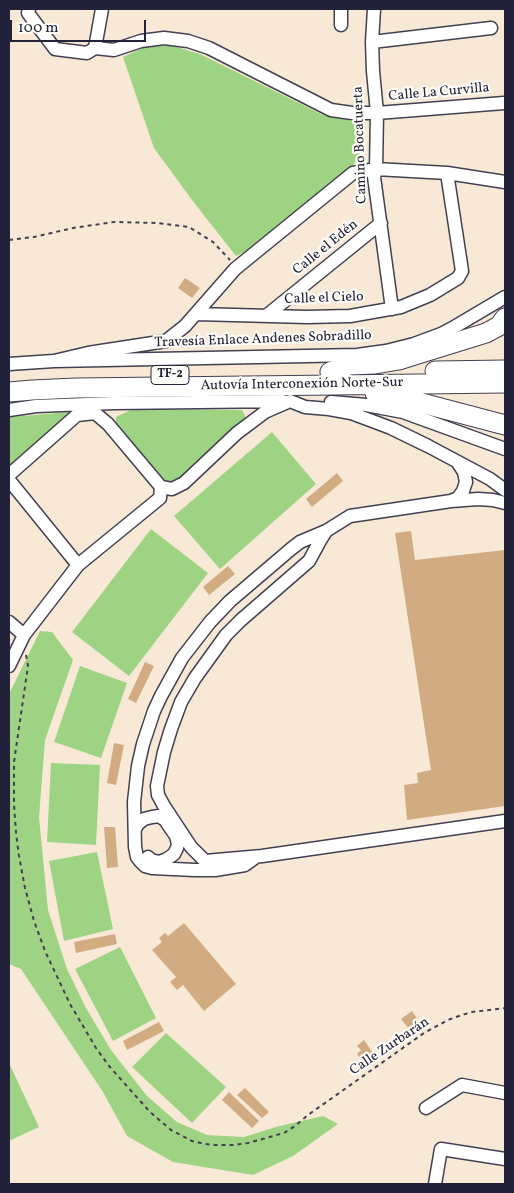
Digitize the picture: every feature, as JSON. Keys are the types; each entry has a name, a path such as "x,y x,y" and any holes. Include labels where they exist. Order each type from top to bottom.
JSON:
{"highway":[{"path":"505,318 499,326 486,333 399,360 375,364 349,365 325,379 339,392 374,393 394,396 505,425"},
{"name":"Autovía Interconexión Norte-Sur","path":"9,392 505,370"},
{"name":"Autovía Interconexión Norte-Sur","path":"9,380 76,376 505,383"}],"street":[{"name":"Calle La Curvilla","path":"29,9 28,13 55,49 87,53 95,48 114,50 141,41 164,38 188,41 208,48 331,110 352,113 377,113 504,103"},
{"path":"95,48 102,9"},
{"path":"341,25 342,9"},
{"name":"Camino Bocatuerta","path":"374,9 372,42 377,113 376,169 374,178 392,309"},
{"path":"372,42 491,28"},
{"path":"54,361 88,353 166,341 197,314 235,269 353,173 376,169 447,173 505,182"},
{"name":"Calle el Cielo","path":"197,314 307,317 350,316 401,307 430,296 458,278 462,272 447,173"},
{"name":"Calle el Edén","path":"266,316 381,223"},
{"name":"Travesía Enlace Andenes Sobradillo","path":"9,364 54,361 357,355 386,351 414,344 441,334 505,297"},
{"path":"9,475 77,416 95,413 108,424 161,487 172,490 184,483 237,433 265,412 290,401 305,407 340,411 391,428 457,461 490,479 505,490"},
{"path":"9,410 36,406 105,403 309,401 366,405 403,412 505,449"},
{"path":"451,501 458,498 466,482 464,472 457,461"},
{"path":"9,480 78,565"},
{"path":"9,665 24,636 78,565 160,498 161,487"},
{"path":"250,857 245,865 215,870 152,868 145,866 137,857 134,802 138,766 154,711 182,658 210,622 230,601 300,542 326,531 350,516 451,501 478,499 505,503"},
{"path":"326,531 309,561 226,635 195,678 181,702 164,752 158,786 158,795 164,806 190,847 205,861 250,857 505,821"},
{"path":"9,622 24,636"},
{"path":"176,836 178,844 174,854 159,862 144,855 135,834 138,824 144,819 159,816 165,820 197,863 206,866 237,862 250,857"},
{"path":"426,1108 462,1085 505,1092"},
{"path":"435,1184 441,1149 505,1159"}],"path":[{"path":"9,240 114,222 158,223 189,227 213,242 228,258 235,269"},
{"name":"Calle Zurbarán","path":"24,636 28,666 14,762 16,833 25,888 34,922 45,951 70,1004 96,1048 109,1066 150,1112 171,1130 192,1141 205,1144 232,1145 248,1143 284,1133 424,1033 448,1020 472,1012 505,1008"}],"green space":[{"path":"170,45 200,54 323,115 358,122 365,133 360,153 351,169 251,249 236,256 154,148 123,57 147,46"},
{"path":"133,409 242,410 246,418 173,485 165,484 116,425 116,417"},
{"path":"71,412 9,467 9,417"},
{"path":"272,432 316,484 220,569 174,516"},
{"path":"151,529 208,573 129,676 72,632"},
{"path":"40,631 52,632 73,660 45,740 39,817 48,910 67,969 86,1008 111,1050 147,1096 177,1122 207,1135 244,1137 323,1116 338,1124 293,1156 253,1175 173,1162 127,1136 103,1092 21,969 9,964 9,694"},
{"path":"80,666 127,683 101,758 54,742"},
{"path":"51,763 100,765 96,845 47,842"},
{"path":"97,852 113,929 64,941 49,861"},
{"path":"120,947 156,1018 113,1041 75,969"},
{"path":"166,1033 226,1087 192,1123 132,1067"},
{"path":"9,1063 39,1127 9,1141"}],"building":[{"path":"185,278 200,288 192,298 178,288"},
{"path":"337,473 343,481 312,507 306,499"},
{"path":"411,531 415,560 505,550 505,806 407,820 404,785 418,783 417,773 431,770 395,533"},
{"path":"228,566 235,574 209,595 203,587"},
{"path":"145,662 154,666 136,703 128,699"},
{"path":"114,743 124,745 116,785 107,783"},
{"path":"104,827 115,827 118,867 107,868"},
{"path":"184,923 236,984 204,1011 183,985 177,990 170,982 176,977 152,950 162,942 159,938 165,933 168,936"},
{"path":"115,934 117,944 76,953 74,942"},
{"path":"412,1011 423,1028 414,1035 401,1019"},
{"path":"159,1022 164,1031 127,1050 123,1041"},
{"path":"364,1040 377,1059 367,1068 357,1054 361,1050 357,1046"},
{"path":"245,1088 269,1112 262,1118 237,1095"},
{"path":"229,1092 259,1121 252,1128 222,1100"}]}
